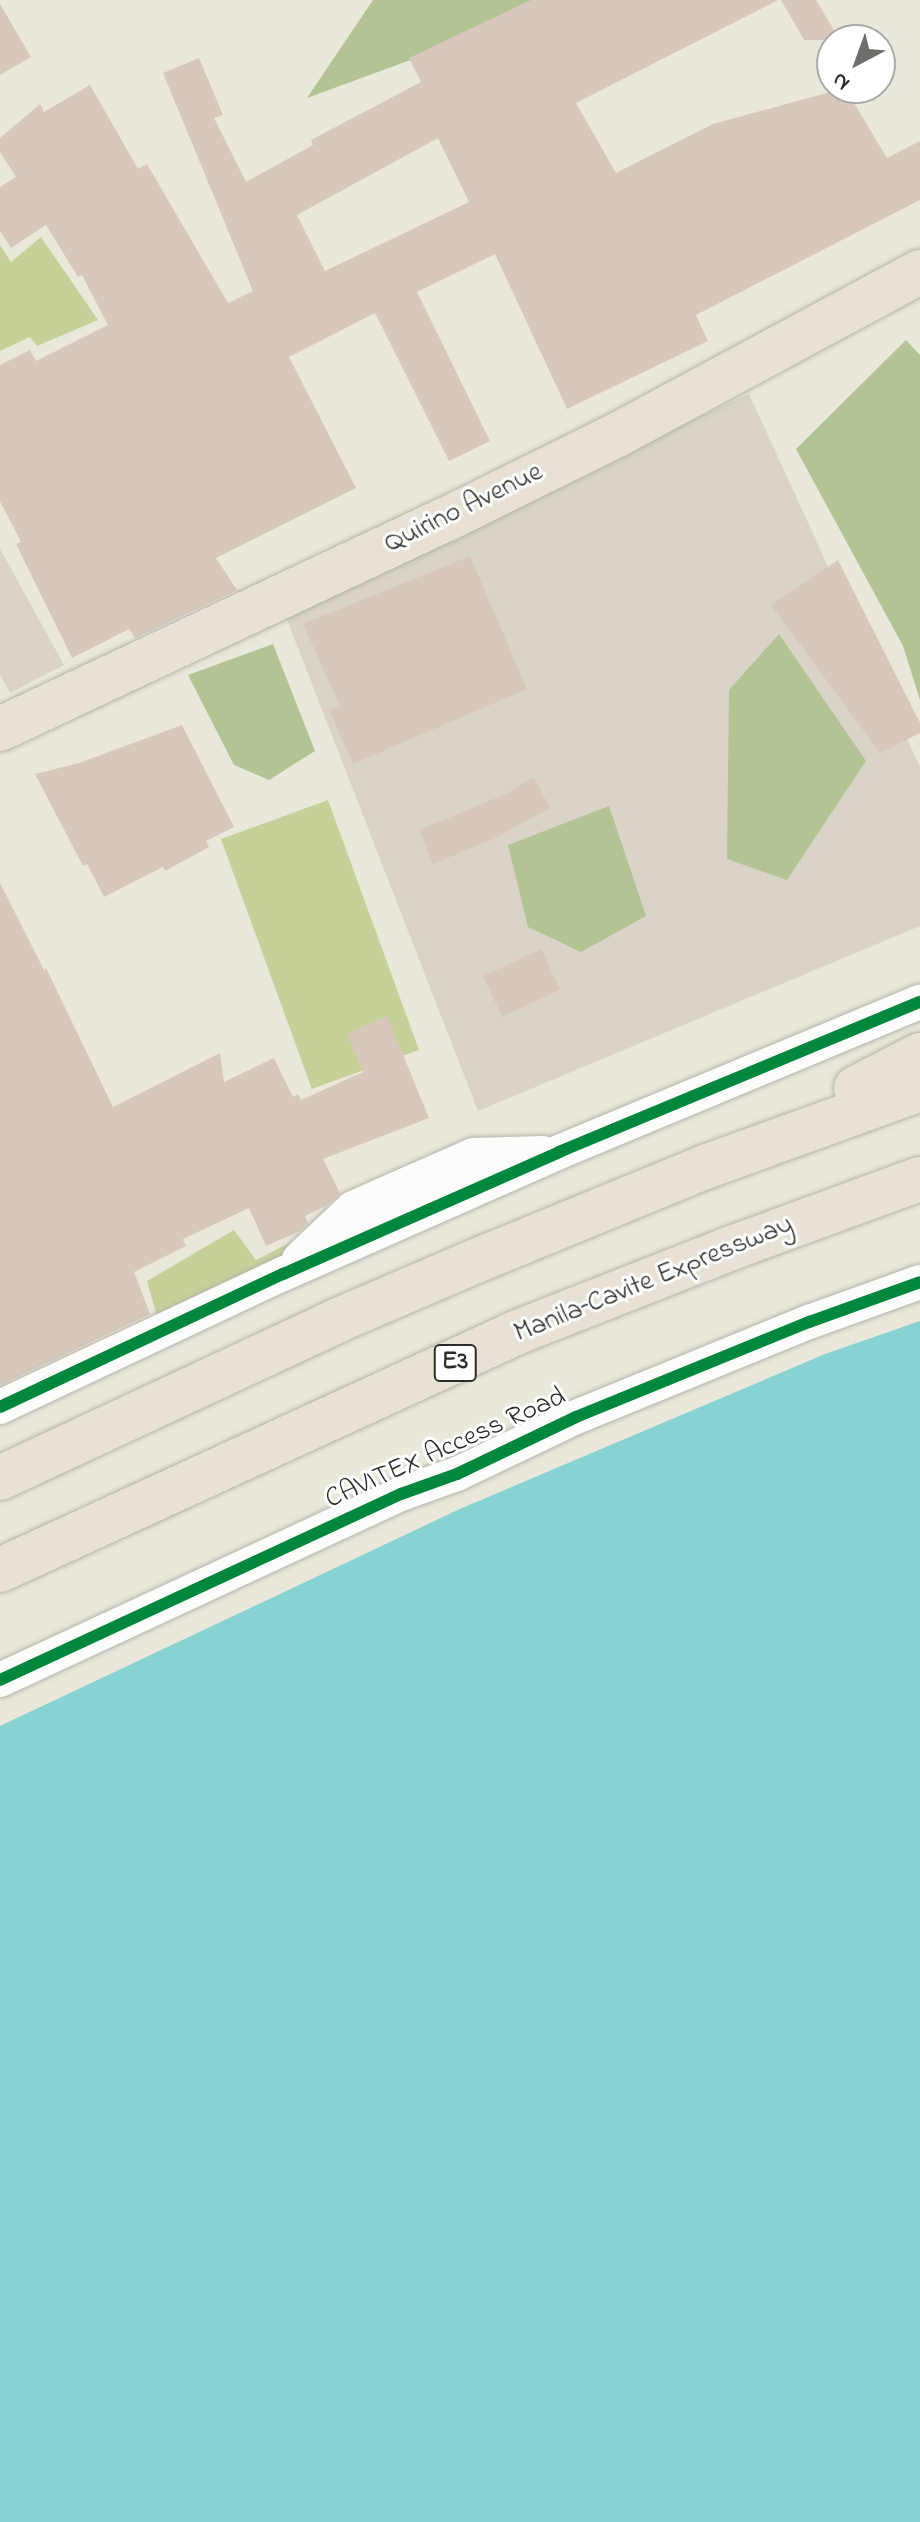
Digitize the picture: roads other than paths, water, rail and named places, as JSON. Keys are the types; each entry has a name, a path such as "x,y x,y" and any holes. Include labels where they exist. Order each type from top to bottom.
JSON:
{"main road":[{"name":"Quirino Avenue","path":"0,729 458,514 619,434 920,272"},
{"path":"705,1167 920,1055"},
{"path":"0,1478 336,1321 705,1167 920,1089"},
{"name":"Manila–Cavite Expressway","path":"0,1570 518,1332 734,1247 920,1179"}],"street":[{"path":"0,1407 283,1274 353,1208 382,1195 473,1155 559,1152 920,1002"},
{"name":"CAVITEX Access Road","path":"0,1680 401,1494 457,1474 576,1417 809,1322 920,1282"}],"water":[{"path":"920,1321 920,2522 0,2522 0,1726 462,1508 825,1354"}]}
